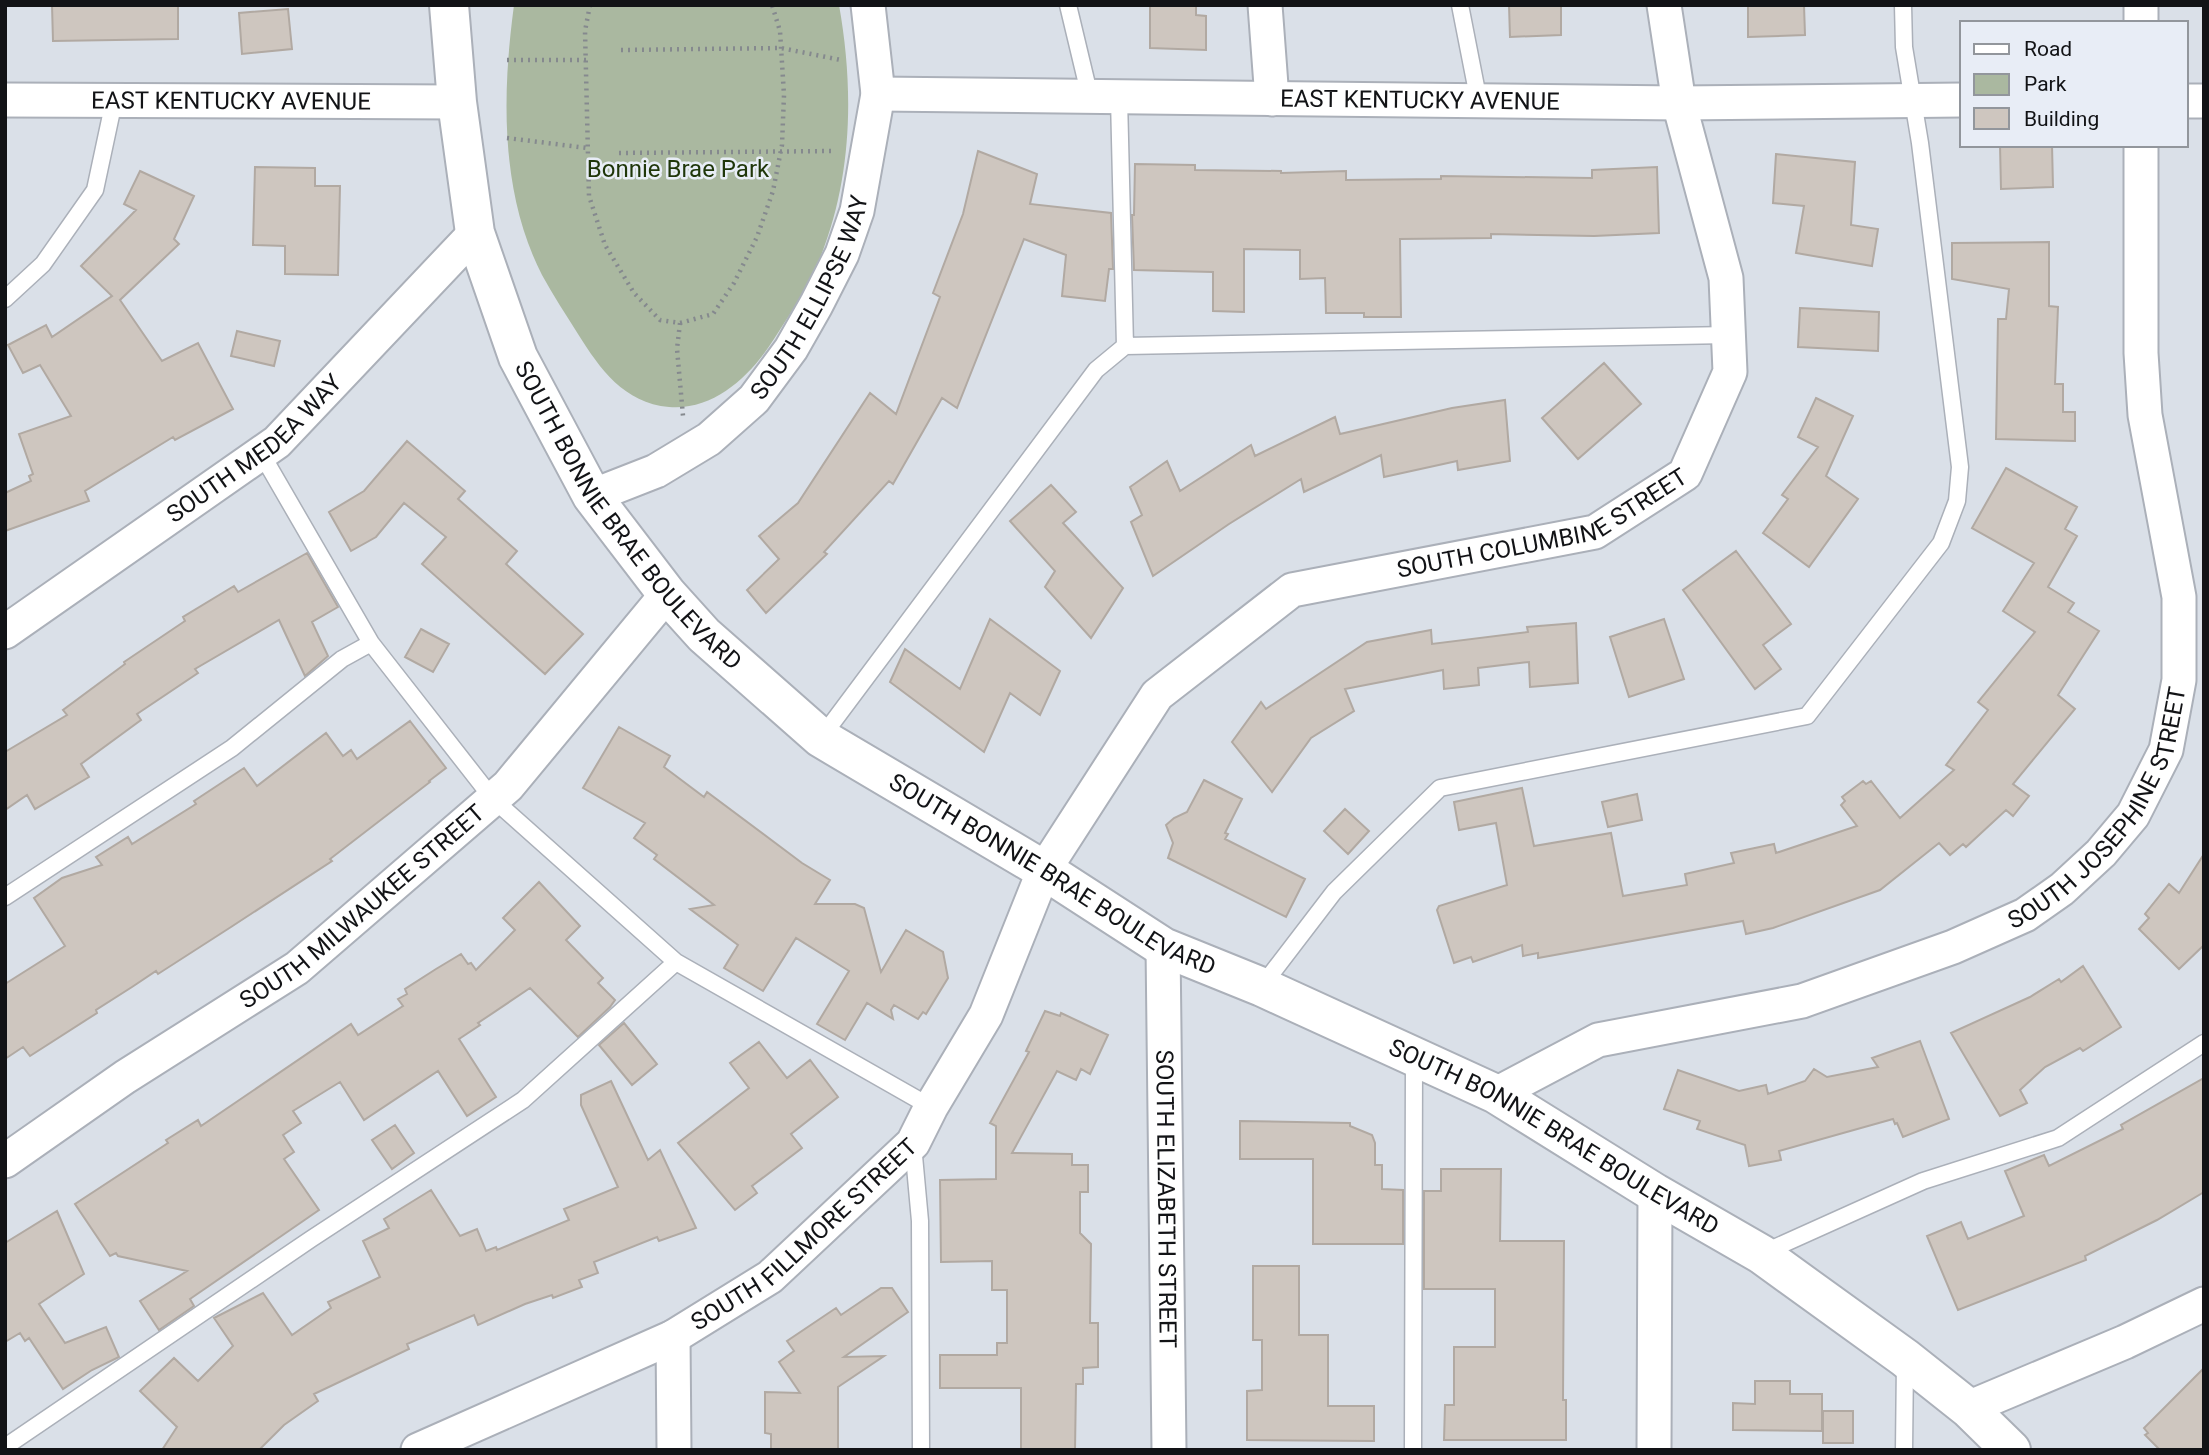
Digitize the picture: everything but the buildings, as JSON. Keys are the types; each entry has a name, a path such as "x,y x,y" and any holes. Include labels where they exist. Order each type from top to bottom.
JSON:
{"street":[{"name":"SOUTH BONNIE BRAE BOULEVARD","path":"449,5 457,102 475,233 518,357 592,496 667,594 704,635 821,738 1044,870 1163,947 1262,987 1496,1094 1655,1193 1761,1254 1905,1358 1968,1408 2011,1450"},
{"name":"SOUTH ELLIPSE WAY","path":"592,496 656,471 709,439 754,399 791,349 842,254 857,211 877,81 868,5"},
{"path":"1265,5 1272,99"},
{"name":"SOUTH COLUMBINE STREET","path":"1044,870 1157,695 1292,590 1595,532 1685,474 1730,372 1726,278 1679,103 1664,5"},
{"name":"EAST KENTUCKY AVENUE","path":"877,81 1105,97 1679,103 1960,100"},
{"name":"EAST KENTUCKY AVENUE","path":"5,100 457,102"},
{"name":"SOUTH JOSEPHINE STREET","path":"1496,1094 1598,1040 1802,1001 1953,947 2025,915 2062,889 2101,853 2133,815 2166,750 2179,680 2179,597 2145,415 2141,353 2141,147"},
{"name":"SOUTH MEDEA WAY","path":"5,632 276,442 475,233"},
{"name":"SOUTH MILWAUKEE STREET","path":"5,1161 125,1077 297,968 508,786 667,594"},
{"name":"SOUTH FILLMORE STREET","path":"425,1448 673,1338 771,1277 913,1143 931,1107 986,1015 1044,870"},
{"name":"SOUTH ELIZABETH STREET","path":"1163,947 1169,1450"},
{"path":"1654,1450 1655,1193"},
{"path":"1968,1408 2125,1342 2204,1305"},
{"path":"673,1338 674,1450"}],"lane":[{"path":"1068,5 1105,97 1125,346"},
{"path":"1460,5 1479,102"},
{"path":"1262,987 1334,892 1440,788 1807,716 1941,543 1957,501 1960,467 1904,47 1903,5"},
{"path":"5,299 43,264 96,190 114,101"},
{"path":"821,738 1097,370 1125,346 1728,335"},
{"path":"261,453 371,643 493,799 676,962 931,1107"},
{"path":"5,897 232,748 342,659 371,643"},
{"path":"5,1447 311,1239 523,1100 676,962"},
{"path":"1761,1254 1923,1181 2057,1138 2204,1043"},
{"path":"1413,1056 1413,1450"},
{"path":"913,1143 920,1221 921,1450"},
{"path":"1904,1450 1905,1358"}],"path":[{"path":"590,5 585,31 589,196 605,245 634,293 660,320 680,323 713,314 734,283 757,237 773,191 780,153 785,95 780,31 772,5"},
{"path":"621,50 781,48 877,81"},
{"path":"506,60 586,60"},
{"path":"507,138 587,148"},
{"path":"619,153 780,153 809,150 867,152"},
{"path":"680,323 677,349 688,452"}],"green space":[{"name":"Bonnie Brae Park","path":"514,5 839,5 848,106 847,140 837,206 815,270 790,314 755,365 717,396 686,407 669,407 639,399 626,391 595,360 542,275 528,244 518,211 508,143 507,73"}]}
